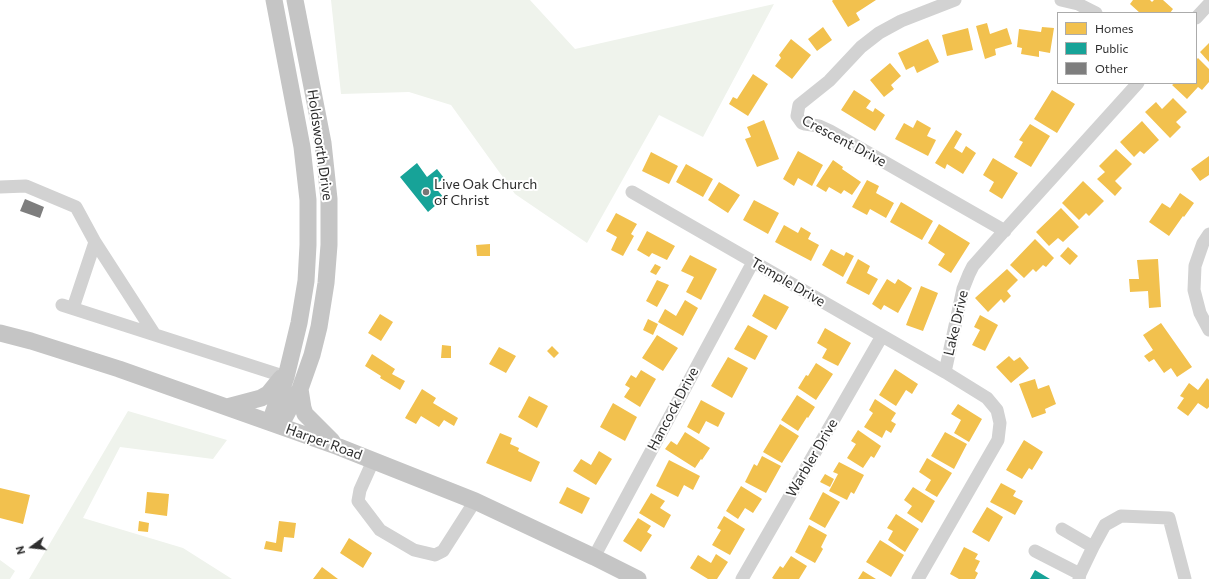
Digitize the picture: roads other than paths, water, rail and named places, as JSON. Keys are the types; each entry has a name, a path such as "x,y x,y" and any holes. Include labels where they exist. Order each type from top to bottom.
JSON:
{"main road":[{"name":"Holdsworth Drive","path":"274,0 302,147 308,200 308,252 306,281 299,323 285,373 275,424"},
{"name":"Holdsworth Drive","path":"275,424 300,389 312,355 319,328 326,283 329,245 329,199 323,143 295,0"},
{"name":"Harper Road","path":"0,333 31,341 118,369 339,447 475,501 637,579"},
{"path":"227,407 263,398 285,373"},
{"path":"300,389 305,414 339,447"}],"street":[{"name":"Crescent Drive","path":"955,0 901,21 879,33 861,47 829,80 799,105 797,116 805,124 819,126 830,131 1005,231"},
{"path":"1061,0 1078,4 1094,12"},
{"path":"1197,17 1209,4"},
{"name":"Lake Drive","path":"918,579 998,440 1000,423 997,410 988,398 945,372 963,289 969,274 978,261 1137,84"},
{"path":"302,147 323,143"},
{"path":"0,187 26,186 76,207 95,242 155,335"},
{"name":"Temple Drive","path":"632,192 945,372"},
{"path":"1209,234 1203,243 1195,266 1194,290 1200,313 1209,330"},
{"path":"95,242 67,307 155,335 285,373"},
{"name":"Hancock Drive","path":"594,557 753,262"},
{"name":"Warbler Drive","path":"742,579 882,336"},
{"path":"374,461 360,490 358,501 380,530 414,550 435,555 443,551 475,501"},
{"path":"1035,552 1079,577 1105,525 1121,516 1169,518 1185,579"},
{"path":"1062,529 1093,547"}],"place":[{"name":"Live Oak Church of Christ","path":"426,192"}]}
